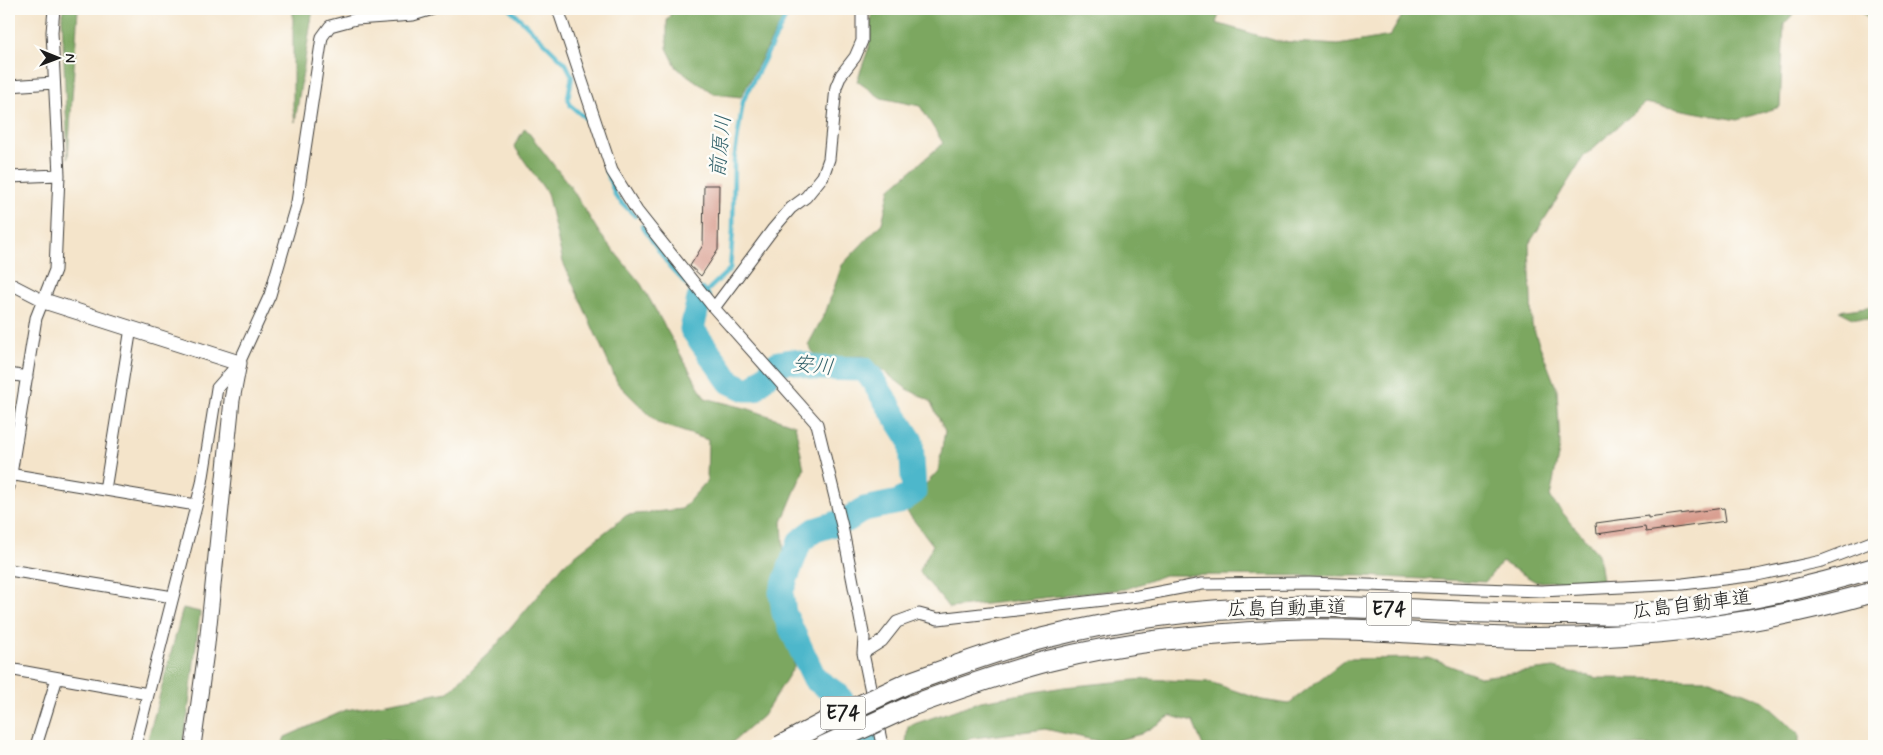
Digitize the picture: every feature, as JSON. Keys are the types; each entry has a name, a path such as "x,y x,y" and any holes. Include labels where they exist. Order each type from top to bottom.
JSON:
{"highway":[{"name":"広島自動車道","path":"780,746 833,718 908,683 975,658 1044,638 1114,624 1198,612 1287,607 1380,608 1530,615 1631,614 1729,604 1823,584 1874,568"},
{"name":"広島自動車道","path":"824,746 913,705 981,680 1049,661 1118,646 1202,636 1297,630 1380,630 1529,638 1632,636 1732,625 1828,605 1874,592"}],"street":[{"path":"9,487 36,318 55,270 59,175 52,32 54,9"},
{"path":"193,746 207,644 232,400 239,363 270,295 297,202 322,37 330,26 356,19 413,15 433,9"},
{"path":"558,9 612,171 637,211 714,308 816,424 841,522 864,638 863,652 881,740 884,746"},
{"path":"714,308 773,229 791,208 806,197 823,176 828,159 836,87 841,75 855,57 862,41 862,9"},
{"path":"9,86 54,83"},
{"path":"9,177 59,175"},
{"path":"9,283 44,301 239,363"},
{"path":"105,490 131,328"},
{"path":"134,746 202,483 217,388 239,363"},
{"path":"9,374 27,377"},
{"path":"10,474 196,505"},
{"path":"863,652 882,641 897,622 919,614 938,619 948,618 1138,596 1202,584 1309,584 1541,591 1683,584 1758,575 1822,561 1874,541"},
{"path":"9,570 173,597"},
{"path":"9,670 148,694"},
{"path":"36,746 57,678"}],"green space":[{"path":"63,9 78,9 68,158 62,18"},
{"path":"293,9 313,9 295,122 293,107"},
{"path":"673,9 785,9 786,13 741,97 714,94 677,68 667,48 667,21"},
{"path":"872,9 1221,9 1216,23 1277,41 1338,45 1390,36 1406,9 1798,9 1784,24 1780,107 1737,120 1645,103 1584,156 1529,244 1532,325 1557,390 1560,445 1550,498 1598,554 1602,580 1536,582 1502,562 1485,582 1363,576 1165,575 1126,589 949,608 919,571 933,545 904,508 938,471 945,431 930,401 907,389 864,356 817,358 808,345 826,311 842,265 882,223 890,189 943,143 920,106 881,98 857,81 869,47"},
{"path":"1859,9 1874,9 1874,24"},
{"path":"525,128 570,186 600,234 641,284 705,398 749,409 795,425 804,469 782,522 786,591 794,667 763,716 728,746 417,746 381,740 368,746 281,746 285,737 346,710 448,692 494,648 564,564 627,515 682,509 707,481 708,440 658,423 618,384 563,262 547,193 514,146"},
{"path":"1874,306 1874,321 1853,318 1839,311"},
{"path":"183,608 200,612 188,713 182,746 146,746"},
{"path":"1429,658 1480,677 1554,668 1597,678 1710,679 1763,701 1799,734 1799,746 1203,746 1193,722 1171,716 1141,734 1107,743 1045,729 973,738 953,746 908,746 906,744 908,726 981,701 1064,687 1145,679 1210,682 1262,700 1288,704 1346,659"}],"building":[{"path":"704,185 719,185 718,250 701,276 690,266 703,245"},
{"path":"1724,508 1726,521 1646,532 1645,527 1597,534 1596,523"}],"waterway":[{"name":"安川","path":"510,9 566,64 572,76 568,98 571,106 590,122 595,137"},
{"name":"前原川","path":"709,289 730,269 733,230 734,161 743,101 790,9"},
{"name":"安川","path":"606,171 616,197 635,216"},
{"name":"安川","path":"642,226 670,267 700,298"},
{"name":"安川","path":"699,299 692,329 730,382 745,389 754,389 778,363 792,361 817,368 863,369 870,376 911,441 914,492 899,502 864,509 847,520 815,530 800,541 781,592 784,613 815,679 838,695 871,746"}]}
